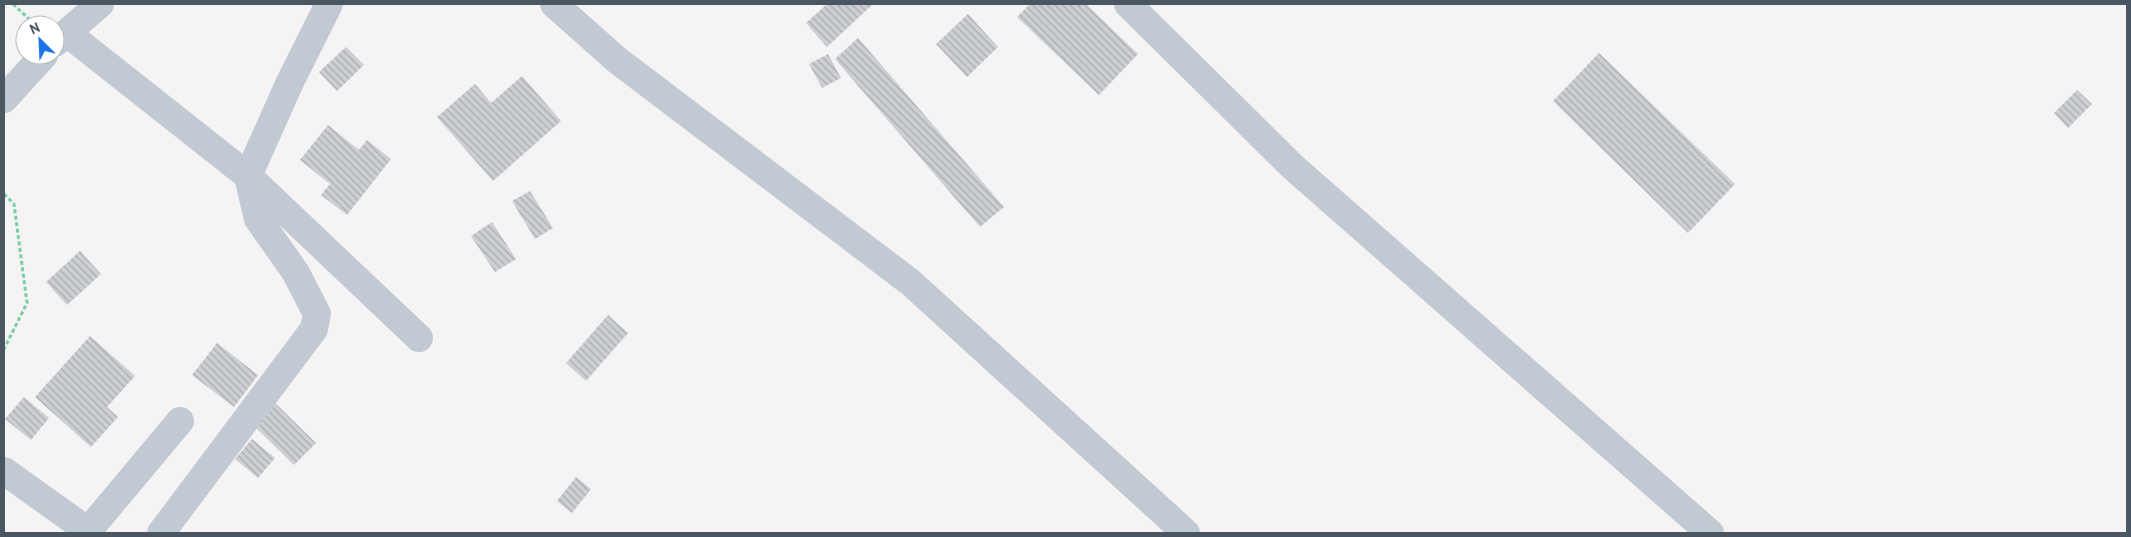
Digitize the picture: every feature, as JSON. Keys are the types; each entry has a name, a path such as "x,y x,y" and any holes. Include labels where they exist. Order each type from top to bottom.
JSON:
{"street":[{"path":"65,35 100,4"},
{"path":"161,533 314,329 317,314 296,273 258,219 248,176 290,82 329,4"},
{"path":"554,4 617,60 910,282 1186,533"},
{"path":"1128,4 1293,168 1710,533"},
{"path":"65,41 248,176 419,338"},
{"path":"4,99 35,65"},
{"path":"4,471 89,532 180,421"}],"path":[{"path":"12,4 24,15"},
{"path":"4,194 14,204 27,303 4,349"}],"building":[{"path":"827,4 873,4 827,47 806,23"},
{"path":"1030,4 1086,4 1138,54 1099,95 1017,17"},
{"path":"968,14 998,47 967,77 936,44"},
{"path":"858,38 1004,207 980,227 835,59"},
{"path":"346,47 364,65 337,91 319,72"},
{"path":"1599,53 1735,184 1688,233 1553,101"},
{"path":"828,54 841,78 822,88 809,64"},
{"path":"522,76 561,121 493,181 437,117 475,84 491,103"},
{"path":"2077,90 2092,104 2068,128 2054,113"},
{"path":"328,125 359,150 367,140 391,159 347,215 321,195 330,184 300,160"},
{"path":"530,191 553,228 535,239 512,201"},
{"path":"492,222 516,259 495,272 471,236"},
{"path":"80,251 101,274 67,305 46,282"},
{"path":"608,315 628,333 586,381 566,363"},
{"path":"90,336 135,376 107,407 118,417 91,447 35,397"},
{"path":"217,343 258,375 234,407 192,375"},
{"path":"24,397 49,418 31,440 5,419"},
{"path":"269,397 316,443 294,465 247,419"},
{"path":"252,439 275,458 258,478 235,459"},
{"path":"576,477 591,489 572,513 557,501"}]}
